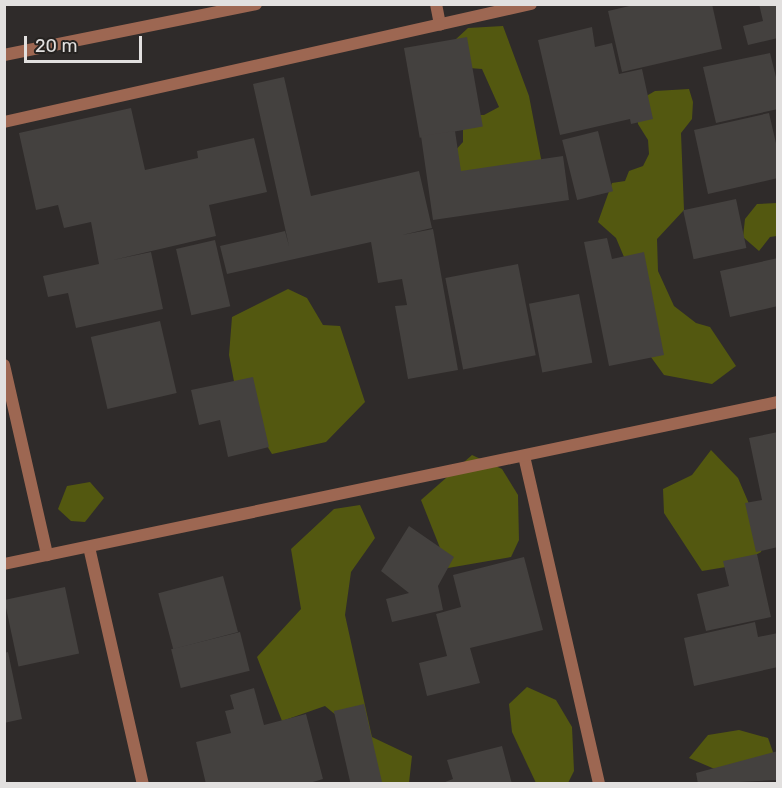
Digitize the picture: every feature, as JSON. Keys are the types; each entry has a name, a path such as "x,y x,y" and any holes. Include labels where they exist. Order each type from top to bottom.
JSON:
{"street":[{"path":"4,55 256,4"},
{"path":"436,4 440,25"},
{"path":"4,122 531,4"},
{"path":"4,365 47,555"},
{"path":"4,564 777,402"},
{"path":"524,456 599,783"},
{"path":"89,547 143,783"}],"green space":[{"path":"503,26 529,96 543,169 467,188 453,153 463,142 463,115 484,115 499,107 482,69 469,68 442,52 468,28"},
{"path":"689,89 693,102 692,119 681,133 684,210 657,239 658,271 674,306 696,323 710,327 736,366 712,384 664,375 648,353 648,314 616,238 598,222 612,183 625,181 629,171 643,166 649,154 648,140 638,124 636,102 655,91"},
{"path":"777,203 777,236 770,237 759,251 743,237 745,219 757,204"},
{"path":"288,289 307,298 323,325 340,326 365,402 326,442 272,454 237,397 229,355 232,317"},
{"path":"711,450 738,478 753,513 768,529 761,552 738,565 702,571 664,513 663,489 692,475"},
{"path":"472,455 502,469 518,495 519,540 511,557 448,568 421,500"},
{"path":"90,482 104,498 85,522 71,521 58,509 67,486"},
{"path":"360,505 375,538 351,572 345,615 372,737 412,756 409,783 373,783 349,726 325,706 282,721 257,657 301,609 291,549 334,509"},
{"path":"527,687 556,700 572,727 574,771 568,783 536,783 512,732 509,704"},
{"path":"739,730 768,738 774,755 731,776 689,758 708,735"}],"building":[{"path":"638,4 712,4 722,49 622,72 608,11"},
{"path":"759,4 778,4 778,38 748,45 743,26 763,21"},
{"path":"592,27 595,47 612,43 619,74 642,69 653,119 631,124 630,119 560,135 538,40"},
{"path":"467,37 483,127 420,138 404,48"},
{"path":"770,53 778,85 778,109 716,123 703,67"},
{"path":"284,77 311,196 419,171 432,228 402,235 433,229 458,370 408,379 395,306 407,305 402,279 378,283 371,242 227,274 220,246 285,231 289,246 253,84"},
{"path":"131,108 145,170 198,158 197,151 254,138 267,192 209,205 216,236 113,260 151,252 163,309 76,328 68,293 48,297 43,276 99,264 91,222 64,228 58,205 36,210 19,133"},
{"path":"769,113 778,152 778,178 708,194 694,130"},
{"path":"455,131 461,171 563,156 569,200 433,220 421,136"},
{"path":"598,131 613,191 577,200 562,140"},
{"path":"736,199 746,248 694,259 683,210"},
{"path":"607,238 612,259 644,252 664,355 609,366 584,242"},
{"path":"215,240 230,306 191,315 176,249"},
{"path":"778,258 778,306 730,317 720,271"},
{"path":"518,264 536,355 463,369 445,278"},
{"path":"579,294 592,363 542,372 529,304"},
{"path":"160,321 177,393 107,409 91,337"},
{"path":"253,377 269,447 228,457 220,420 199,425 191,390"},
{"path":"778,432 778,547 756,552 745,503 762,500 749,438"},
{"path":"409,526 454,557 438,586 443,610 392,622 386,599 409,593 381,571"},
{"path":"757,554 771,617 706,631 697,594 729,586 723,561"},
{"path":"524,557 543,630 470,648 480,683 427,696 419,663 447,656 436,614 461,607 453,575"},
{"path":"223,576 238,632 173,649 158,593"},
{"path":"65,587 79,654 18,666 4,600"},
{"path":"755,622 758,637 778,633 778,667 694,686 684,638"},
{"path":"240,632 250,671 181,688 171,649"},
{"path":"8,652 22,719 4,723 4,653"},
{"path":"254,688 264,725 306,714 323,779 306,784 206,784 196,742 231,733 225,711 234,709 230,695"},
{"path":"364,704 382,784 351,784 334,711"},
{"path":"502,746 512,784 440,784 453,779 447,760"},
{"path":"778,751 778,780 698,784 696,773"}]}
